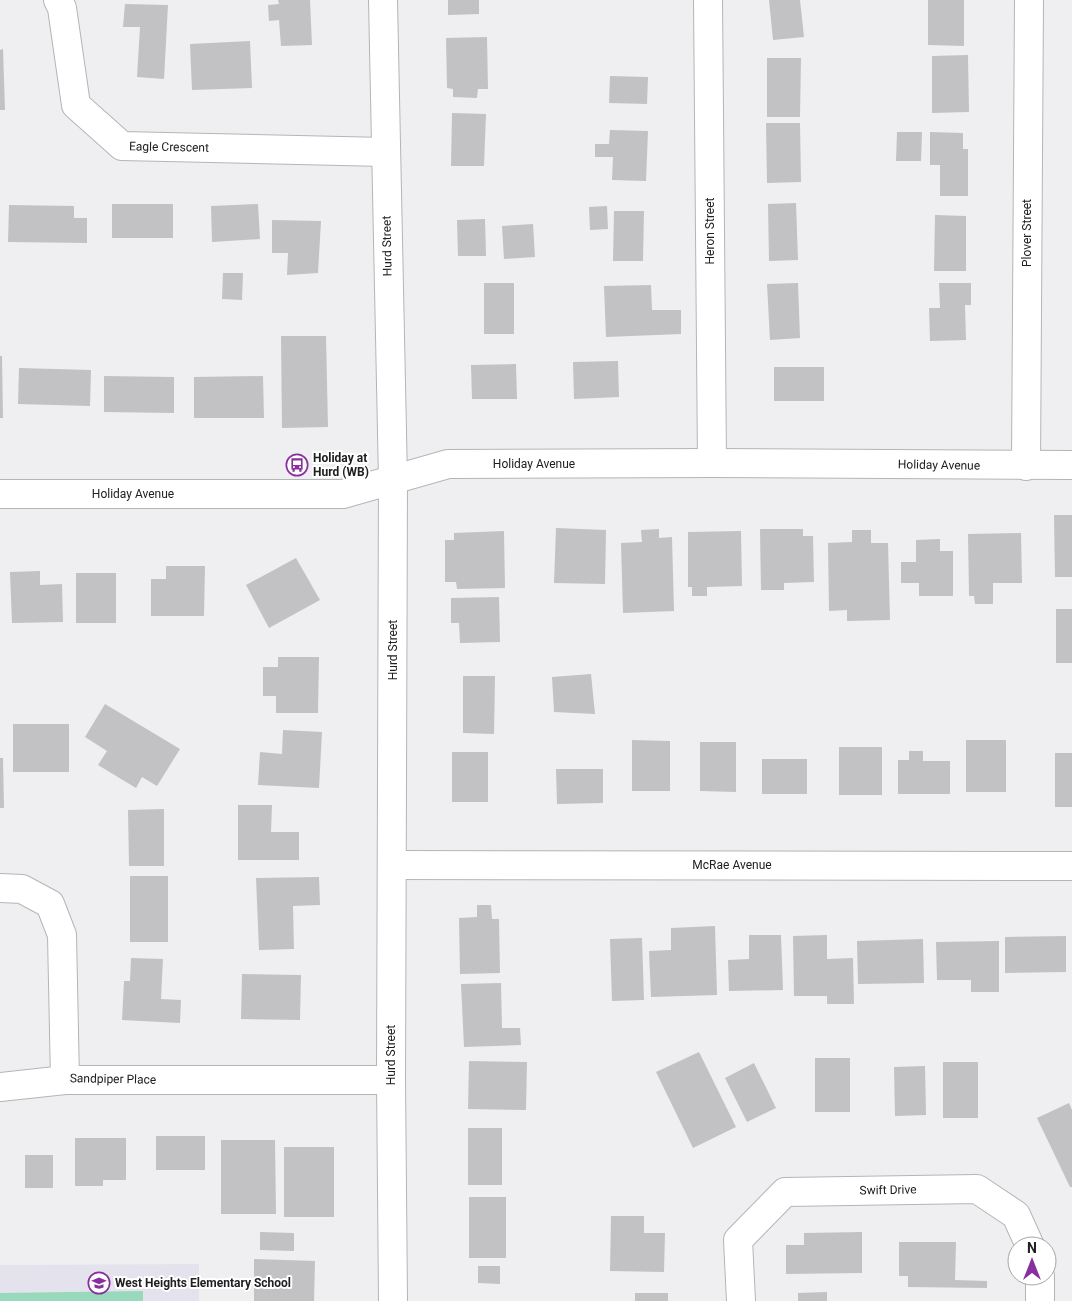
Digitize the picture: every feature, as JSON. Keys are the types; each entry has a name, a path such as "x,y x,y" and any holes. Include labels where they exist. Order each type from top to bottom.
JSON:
{"street":[{"name":"Eagle Crescent","path":"58,0 62,8 76,105 122,146 385,152"},
{"name":"Hurd Street","path":"383,0 393,480 391,1080 393,1301"},
{"name":"Heron Street","path":"708,0 712,463"},
{"name":"Plover Street","path":"1026,466 1029,0"},
{"name":"Holiday Avenue","path":"0,494 343,494 448,464 1072,465"},
{"name":"McRae Avenue","path":"392,865 1072,866"},
{"name":"Sandpiper Place","path":"0,888 22,889 50,904 62,935 65,1080 391,1080"},
{"path":"0,1087 65,1080"},
{"name":"Swift Drive","path":"741,1301 738,1240 785,1192 977,1189 1016,1215 1025,1236"},
{"path":"1040,1286 1040,1301"}],"shaded area":[{"name":"West Heights Elementary School","path":"199,1264 199,1301 0,1301 0,1265"}],"green space":[{"path":"143,1291 143,1301 0,1301 0,1293"}],"building":[{"path":"278,0 310,0 312,45 281,46 279,20 269,21 268,5 279,4"},
{"path":"448,0 479,0 479,14 448,15"},
{"path":"769,0 800,0 804,37 773,40"},
{"path":"928,0 964,0 964,46 928,45"},
{"path":"125,4 168,5 164,79 137,77 140,27 123,27"},
{"path":"487,37 488,89 478,89 477,98 453,97 453,89 447,88 446,38"},
{"path":"250,41 252,88 192,90 190,44"},
{"path":"3,49 5,110 0,110 0,50"},
{"path":"968,55 969,112 932,113 932,56"},
{"path":"767,58 801,58 800,117 767,117"},
{"path":"610,76 648,77 647,104 609,103"},
{"path":"452,113 486,114 484,166 451,166"},
{"path":"766,123 800,123 801,182 767,183"},
{"path":"610,130 648,131 646,181 612,180 613,157 595,157 595,144 609,144"},
{"path":"897,132 922,132 921,161 896,161"},
{"path":"930,132 963,133 963,149 968,149 968,196 940,196 940,165 930,165"},
{"path":"796,203 798,260 769,261 768,204"},
{"path":"112,204 173,204 173,238 112,238"},
{"path":"258,204 260,239 212,242 211,206"},
{"path":"9,205 74,206 74,218 87,218 87,243 8,242"},
{"path":"607,206 608,229 590,230 589,207"},
{"path":"614,211 644,211 643,261 613,261"},
{"path":"935,215 966,216 966,271 934,271"},
{"path":"485,219 486,256 458,256 457,220"},
{"path":"272,220 321,221 318,273 287,275 288,253 272,253"},
{"path":"533,224 535,257 504,259 502,226"},
{"path":"223,273 243,273 242,300 222,299"},
{"path":"484,283 514,283 514,334 484,334"},
{"path":"798,283 800,338 770,340 767,284"},
{"path":"939,283 971,283 971,305 965,305 966,340 930,341 929,308 940,308"},
{"path":"651,285 652,310 681,310 681,334 606,337 604,286"},
{"path":"281,336 326,336 328,427 282,428"},
{"path":"0,356 2,356 3,418 0,418"},
{"path":"618,361 619,397 574,399 573,362"},
{"path":"516,364 517,399 472,399 471,365"},
{"path":"774,367 824,367 824,401 774,401"},
{"path":"19,368 91,370 90,406 18,404"},
{"path":"104,376 174,377 174,413 104,412"},
{"path":"263,376 264,418 194,418 194,377"},
{"path":"1054,515 1072,515 1072,577 1055,577"},
{"path":"556,528 606,530 605,584 554,583"},
{"path":"659,529 659,538 672,537 674,611 623,613 621,543 642,542 641,530"},
{"path":"760,529 803,529 803,536 813,536 814,582 784,583 784,590 761,590"},
{"path":"852,530 871,530 871,543 888,543 890,620 847,621 847,610 829,611 828,543 852,542"},
{"path":"504,531 505,588 457,589 456,582 445,582 445,540 454,540 454,533"},
{"path":"741,531 742,586 707,587 707,596 692,596 692,587 688,587 688,532"},
{"path":"1021,533 1022,583 993,583 993,604 975,604 974,596 969,596 968,534"},
{"path":"940,539 940,551 953,551 953,596 919,596 919,583 901,583 901,562 916,562 916,540"},
{"path":"296,558 320,600 269,628 246,585"},
{"path":"166,566 205,566 204,616 151,616 151,579 166,579"},
{"path":"40,571 40,585 62,584 63,622 12,623 10,572"},
{"path":"76,573 116,573 116,623 76,623"},
{"path":"499,597 500,642 460,643 459,623 451,623 451,598"},
{"path":"1056,609 1072,609 1072,663 1056,663"},
{"path":"278,657 319,657 318,713 276,713 276,696 263,696 263,667 278,667"},
{"path":"591,674 595,714 554,712 552,677"},
{"path":"463,676 495,676 494,734 463,733"},
{"path":"105,704 180,749 157,786 142,777 136,788 98,765 107,751 85,737"},
{"path":"13,724 69,724 69,772 13,772"},
{"path":"283,730 322,732 319,788 258,785 260,752 282,754"},
{"path":"632,740 670,741 670,791 632,791"},
{"path":"966,740 1006,740 1006,792 966,792"},
{"path":"700,742 736,742 736,792 700,791"},
{"path":"839,747 882,747 882,795 839,795"},
{"path":"909,751 923,751 923,761 950,761 950,794 898,794 898,760 909,760"},
{"path":"452,752 488,752 488,802 452,802"},
{"path":"1055,753 1072,753 1072,807 1055,807"},
{"path":"0,758 3,758 4,808 0,808"},
{"path":"762,759 807,759 807,794 762,794"},
{"path":"556,769 603,769 603,803 557,804"},
{"path":"238,805 272,805 271,832 299,832 299,860 238,860"},
{"path":"164,809 164,866 129,866 128,810"},
{"path":"130,876 168,876 168,942 130,942"},
{"path":"319,877 320,905 293,906 294,949 259,950 256,878"},
{"path":"477,905 491,905 492,919 499,919 500,973 460,974 459,918 477,917"},
{"path":"715,926 717,995 651,997 649,951 671,950 671,928"},
{"path":"749,935 781,935 783,990 729,991 728,960 749,959"},
{"path":"827,935 827,959 853,958 854,1004 827,1004 827,996 794,996 793,936"},
{"path":"1066,936 1066,972 1005,973 1005,937"},
{"path":"642,938 644,1000 612,1001 610,939"},
{"path":"923,939 924,983 858,984 857,941"},
{"path":"999,941 999,992 971,992 971,980 937,980 936,942"},
{"path":"131,958 163,959 161,999 181,1000 180,1023 122,1020 124,981 130,981"},
{"path":"242,974 301,975 300,1020 241,1019"},
{"path":"501,983 502,1028 520,1028 521,1045 464,1047 461,984"},
{"path":"699,1052 736,1127 693,1148 656,1072"},
{"path":"815,1058 850,1058 850,1112 815,1112"},
{"path":"469,1061 527,1062 526,1110 468,1109"},
{"path":"943,1062 978,1062 978,1118 943,1118"},
{"path":"754,1063 776,1108 747,1122 725,1078"},
{"path":"925,1066 926,1115 895,1116 894,1067"},
{"path":"1069,1103 1072,1110 1072,1187 1070,1187 1037,1118"},
{"path":"468,1128 502,1128 502,1185 468,1185"},
{"path":"156,1136 205,1136 205,1170 156,1170"},
{"path":"75,1138 126,1138 126,1180 103,1180 103,1186 75,1186"},
{"path":"221,1140 275,1140 276,1214 221,1214"},
{"path":"284,1147 334,1147 334,1217 284,1217"},
{"path":"25,1155 53,1155 53,1188 25,1188"},
{"path":"469,1197 506,1197 506,1258 469,1258"},
{"path":"611,1216 644,1216 644,1233 665,1233 664,1272 610,1271"},
{"path":"260,1232 294,1233 294,1251 260,1250"},
{"path":"862,1232 862,1273 786,1274 786,1245 804,1245 804,1233"},
{"path":"899,1242 956,1242 955,1280 987,1281 987,1288 908,1287 908,1276 899,1276"},
{"path":"254,1259 315,1261 314,1301 254,1301"},
{"path":"478,1266 500,1266 500,1284 478,1283"},
{"path":"827,1292 827,1301 798,1301 798,1293"},
{"path":"635,1293 668,1293 668,1301 635,1301"}],"place":[{"name":"Holiday at Hurd (WB)","path":"297,465"},
{"name":"West Heights Elementary School","path":"99,1283"}]}
